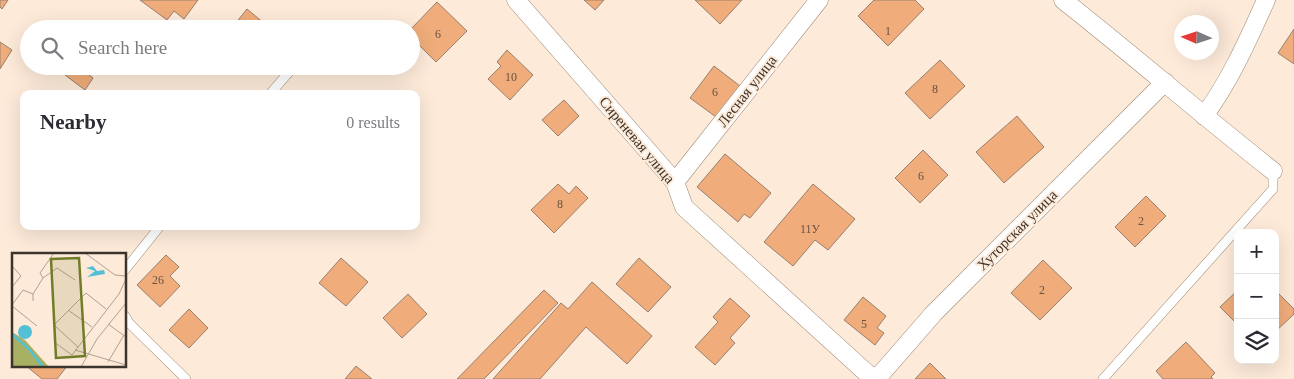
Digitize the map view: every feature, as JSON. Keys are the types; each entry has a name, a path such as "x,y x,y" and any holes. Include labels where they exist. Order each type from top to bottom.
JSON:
{"street":[{"name":"Сиреневая улица","path":"516,0 675,182 684,207 871,377"},
{"name":"Лесная улица","path":"675,182 819,0"},
{"path":"1063,0 1273,171"},
{"path":"1204,116 1218,98 1266,0"},
{"name":"Хуторская улица","path":"871,377 880,375 934,313 1165,82"}],"lane":[{"path":"273,90 286,75"},
{"path":"1103,379 1272,189 1273,171"},
{"path":"126,269 157,230"},
{"path":"126,318 129,323 186,379"}],"building":[{"path":"0,0 8,0 2,9 0,7"},
{"path":"140,0 198,0 184,19 174,11 167,20"},
{"path":"584,0 604,0 595,10"},
{"path":"695,0 742,0 720,24"},
{"path":"874,0 915,0 924,9 888,46 858,16"},
{"path":"437,2 467,31 436,62 420,46 420,20"},
{"path":"247,9 260,20 238,20"},
{"path":"1294,29 1294,64 1278,53"},
{"path":"0,42 12,50 0,69"},
{"path":"507,50 533,75 510,100 488,79 501,66 497,62"},
{"path":"940,60 965,86 930,119 905,93"},
{"path":"714,66 740,86 716,117 690,98"},
{"path":"65,75 89,75 93,78 85,90"},
{"path":"564,100 579,116 558,136 542,120"},
{"path":"1017,116 1044,147 1004,183 976,152"},
{"path":"923,150 948,175 920,203 895,178"},
{"path":"725,154 771,193 750,218 744,214 738,222 697,187"},
{"path":"558,184 569,194 576,186 588,198 554,233 531,210"},
{"path":"813,184 855,219 828,250 815,240 793,266 764,242"},
{"path":"1146,196 1166,216 1135,247 1115,227"},
{"path":"166,255 179,267 170,276 180,286 160,307 137,285"},
{"path":"341,258 368,282 346,306 319,283"},
{"path":"639,258 671,287 648,312 616,284"},
{"path":"1043,260 1072,288 1040,320 1011,293"},
{"path":"592,282 652,336 627,364 586,327 540,379 493,379 561,303 568,309"},
{"path":"544,290 558,303 484,379 457,379"},
{"path":"408,294 427,314 402,338 383,318"},
{"path":"1234,294 1234,321 1220,307"},
{"path":"1279,294 1294,309 1294,314 1279,328"},
{"path":"863,297 886,316 877,328 884,333 875,345 844,320"},
{"path":"730,298 750,316 730,338 735,343 715,365 695,347 718,322 713,317"},
{"path":"189,309 208,328 189,348 169,330"},
{"path":"1186,342 1215,373 1211,377 1213,379 1163,379 1156,371"},
{"path":"930,363 946,379 915,379"},
{"path":"26,366 67,366 57,379 42,379"},
{"path":"356,366 372,379 345,379"}]}
